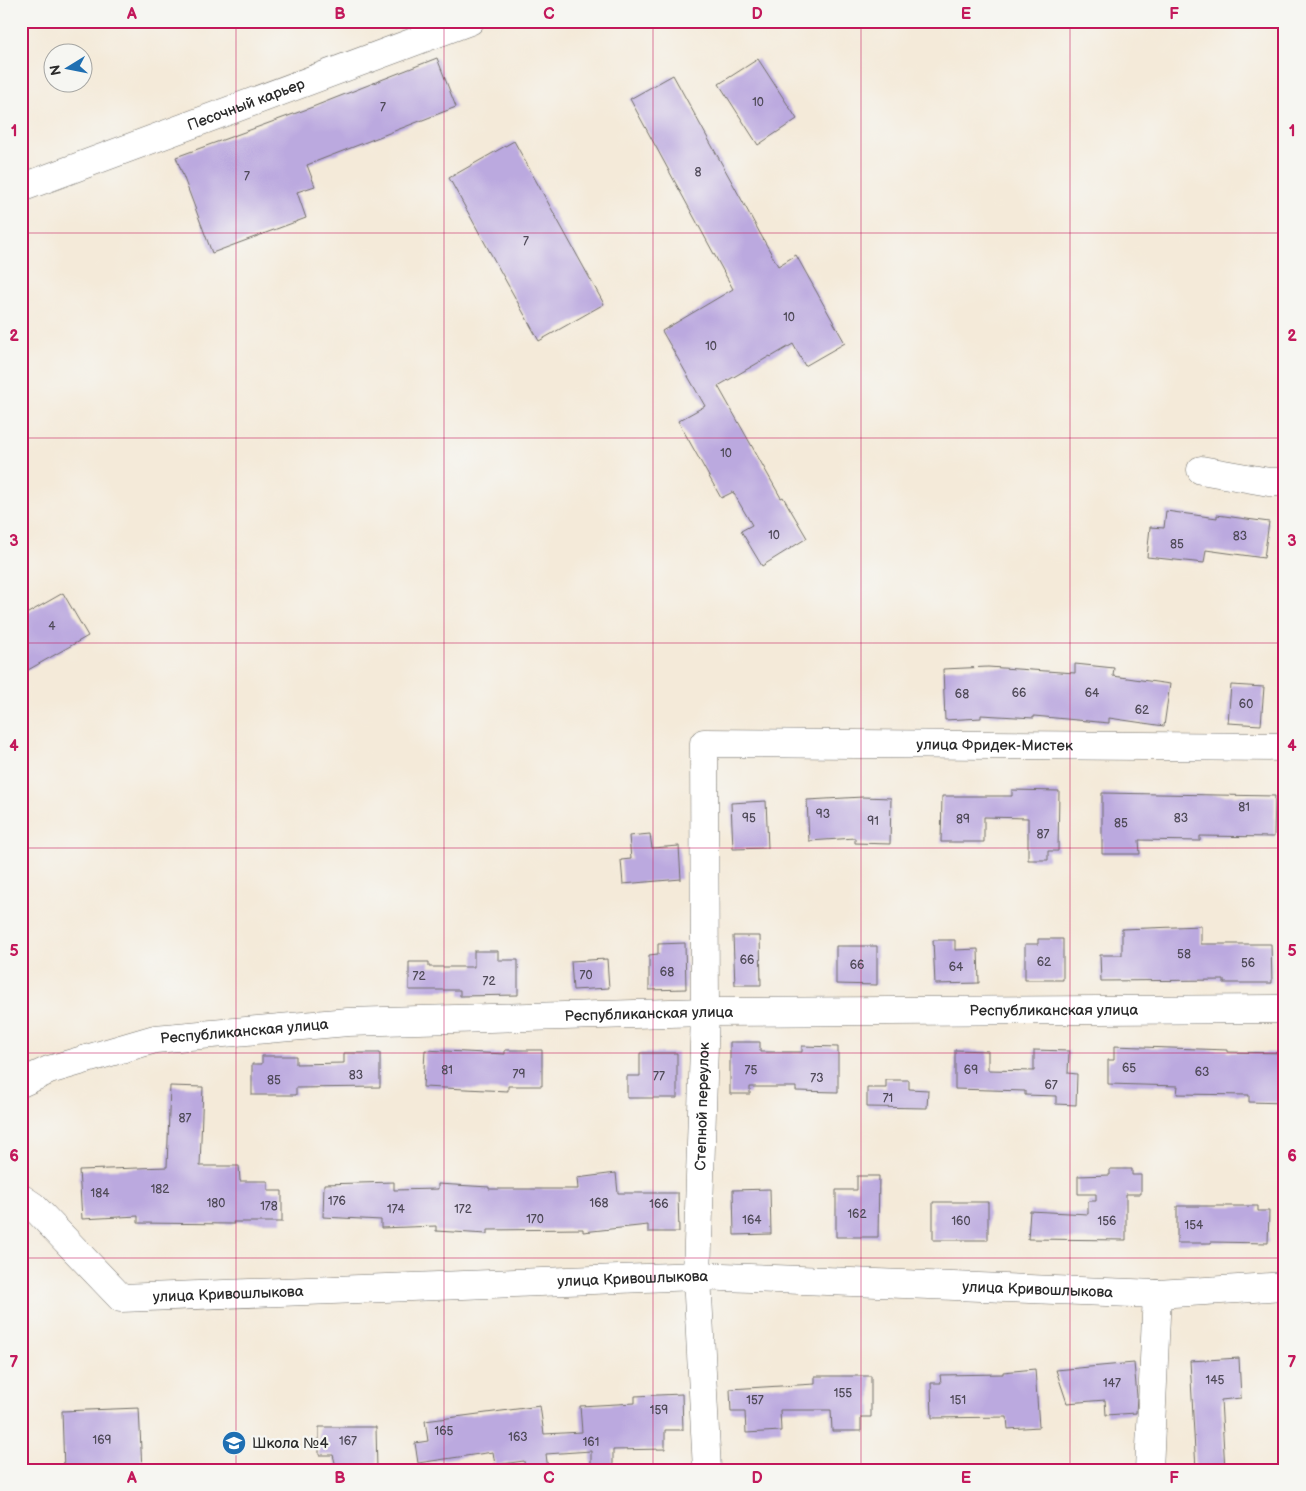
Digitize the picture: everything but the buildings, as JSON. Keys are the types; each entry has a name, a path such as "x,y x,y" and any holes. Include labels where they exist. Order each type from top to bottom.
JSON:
{"street":[{"name":"Песочный карьер","path":"21,188 470,21"},
{"path":"1201,470 1270,482 1285,482"},
{"name":"улица Фридек-Мистек","path":"704,743 1285,747"},
{"name":"Степной переулок","path":"704,743 705,1012 697,1276 707,1470"},
{"name":"Республиканская улица","path":"21,1083 49,1070 155,1039 348,1022 705,1012 1285,1009"},
{"name":"улица Кривошлыкова","path":"21,1198 33,1206 121,1298 697,1276 1157,1294 1285,1286"},
{"path":"1149,1470 1157,1294"}],"place":[{"name":"Школа №4","path":"234,1443"}]}
